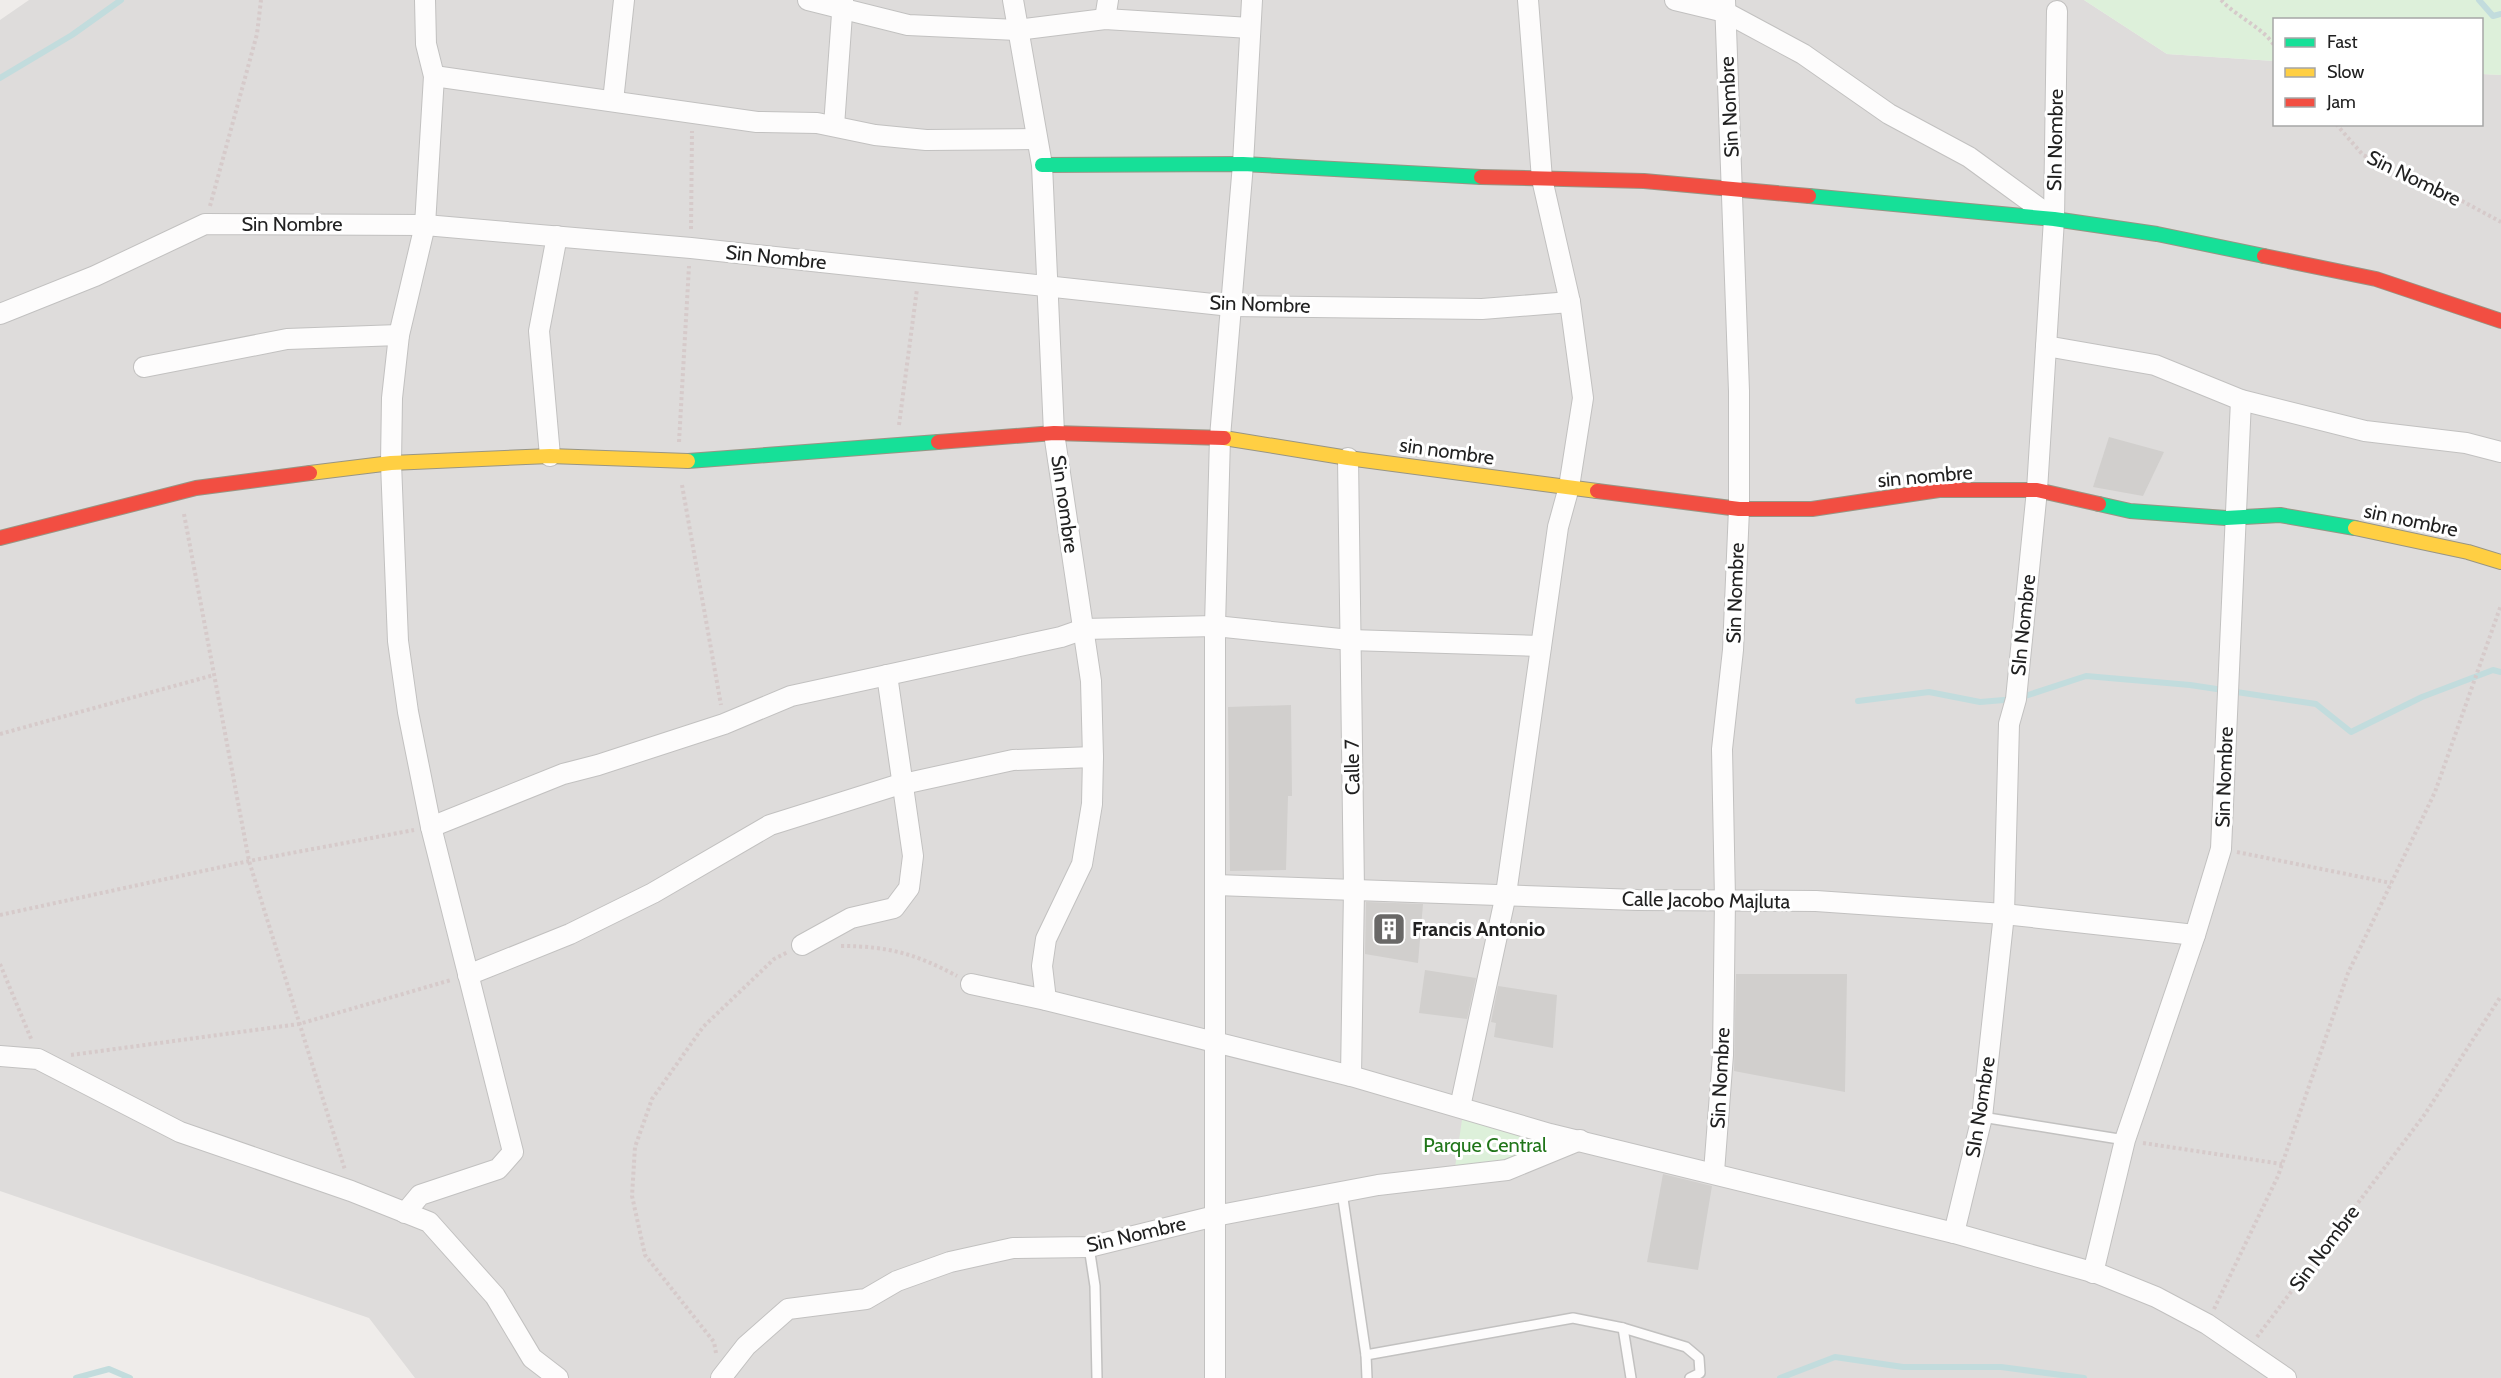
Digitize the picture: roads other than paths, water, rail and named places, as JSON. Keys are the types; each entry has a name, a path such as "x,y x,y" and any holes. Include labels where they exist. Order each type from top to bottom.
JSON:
{"street":[{"path":"405,1213 420,1195 498,1169 513,1152 432,827 408,712 398,641 391,463 392,398 399,335 425,225 434,76 426,44 425,0"},
{"path":"613,101 624,0"},
{"path":"807,0 843,4 908,25 1017,30 1106,10 1250,28"},
{"name":"Sin nombre","path":"1013,0 1042,165 1054,434 1091,681 1094,756 1092,804 1082,864 1046,939 1042,966 1046,1000"},
{"path":"1215,1378 1215,626 1220,437 1243,164 1252,0"},
{"path":"1460,1107 1506,894 1558,527 1569,488 1583,398 1570,302 1542,179 1528,0"},
{"name":"Sin Nombre","path":"1676,0 1725,6 1803,54 1889,114 1969,157 2054,219"},
{"path":"834,126 843,4"},
{"name":"Sin Nombre","path":"1714,1172 1724,1055 1725,899 1722,749 1733,650 1739,509 1733,191 1725,6"},
{"name":"SIn Nombre","path":"1954,1233 1982,1117 2004,914 2009,724 2016,699 2037,490 2054,219 2057,11"},
{"path":"434,76 757,122 834,126 875,135 926,140 1037,139"},
{"path":"1042,165 1243,164 1422,176 1644,181 2054,219 2157,234 2376,279 2501,321"},
{"name":"Sin Nombre","path":"0,314 95,276 205,224 425,225 691,248 1231,306 1482,309 1570,302"},
{"path":"550,456 539,331 558,236"},
{"path":"144,367 287,339 399,335"},
{"path":"2046,346 2155,365 2241,400 2365,431 2466,443 2501,452"},
{"name":"Sin Nombre","path":"2093,1273 2125,1140 2196,935 2221,849 2241,400"},
{"name":"sin nombre","path":"0,538 180,492 391,463 550,456 678,462 837,452 897,443 1054,434 1220,437 1348,458 1739,509 1812,509 1939,490 2037,490 2130,512 2234,518 2280,515 2374,531 2468,552 2501,562"},
{"name":"Calle 7","path":"1348,458 1354,890 1351,1076"},
{"path":"432,827 563,774 724,724 791,696 1061,637 1083,629 1215,626 1350,640 1541,646"},
{"path":"802,945 851,918 894,908 909,888 913,855 887,675"},
{"path":"468,975 570,934 652,893 770,825 903,784 1013,760 1094,756"},
{"name":"Calle Jacobo Majluta","path":"1216,885 1638,900 1816,901 2004,914 2196,935"},
{"path":"971,984 1046,1000 1351,1076 1580,1140 1954,1233 2093,1273 2156,1297 2207,1324 2286,1378"},
{"path":"0,1056 38,1059 180,1132 351,1191 429,1222 495,1296 532,1358 558,1378"},
{"name":"Sin Nombre","path":"719,1369 788,1309 866,1299 897,1281 950,1262 1013,1248 1089,1247 1215,1216 1378,1185 1507,1170 1580,1140"}],"lane":[{"path":"1982,1117 2125,1140"},
{"path":"1342,1192 1366,1355 1367,1378"},
{"path":"1089,1247 1095,1286 1096,1378"},
{"path":"1366,1355 1573,1318 1623,1328 1686,1347 1699,1358 1700,1373 1690,1378"},
{"path":"1623,1328 1631,1378"}],"waterway":[{"path":"0,78 72,35 121,0"},
{"path":"2479,0 2493,16 2501,14"},
{"path":"1858,701 1929,692 1980,702 2016,699 2086,676 2190,685 2316,704 2351,732 2422,697 2493,670 2501,672"},
{"path":"1780,1378 1835,1357 1903,1367 2001,1367 2084,1378"},
{"path":"76,1378 109,1369 130,1378"}],"place":[{"name":"Francis Antonio","path":"1389,929"}],"park label":[{"name":"Parque Central","path":"1485,1145"}]}
